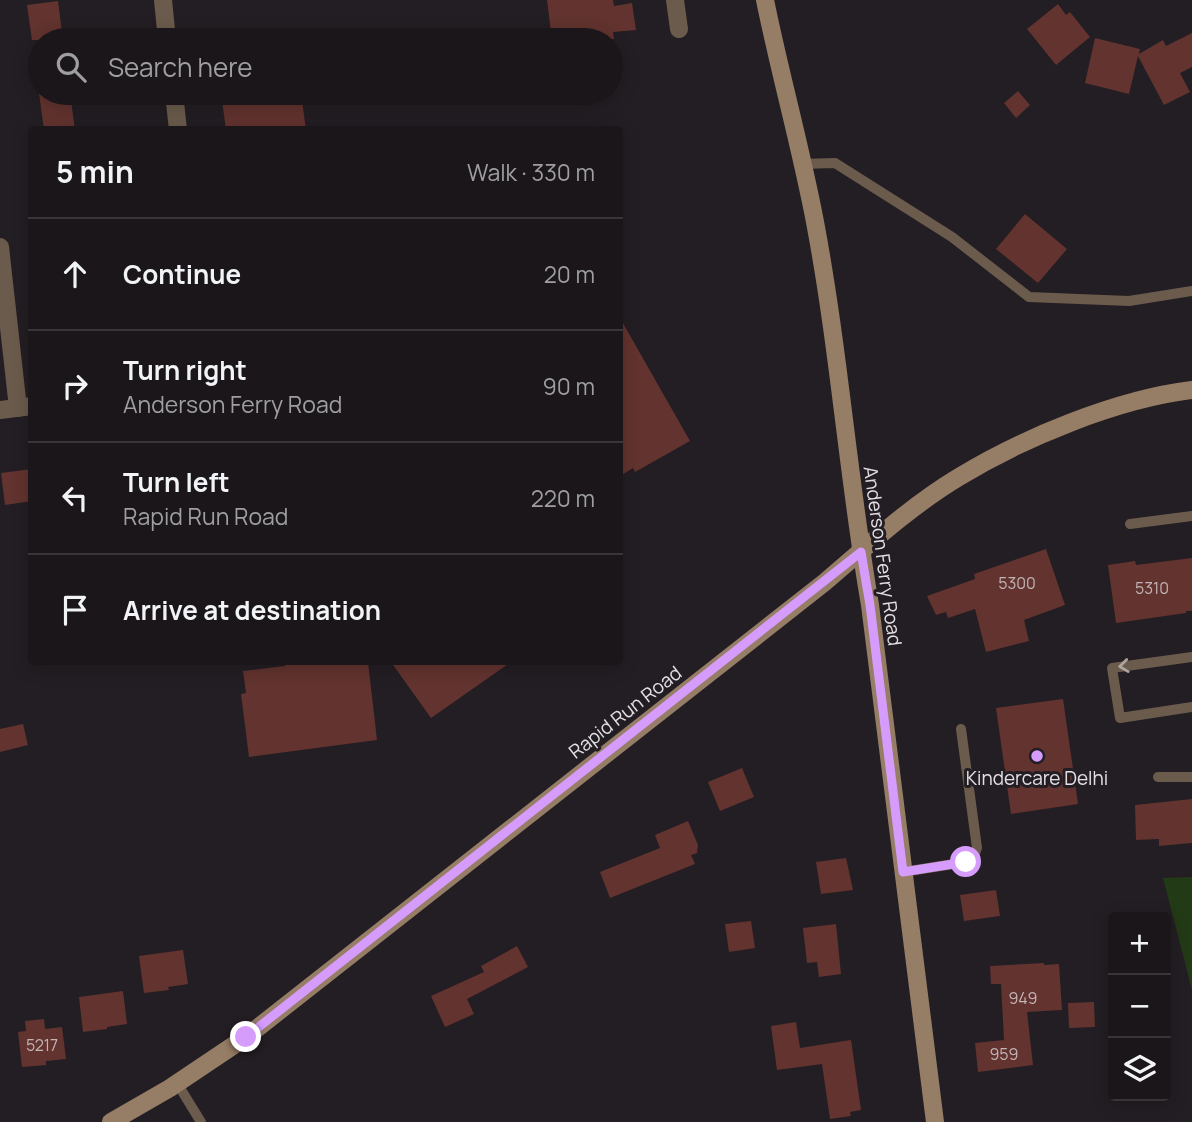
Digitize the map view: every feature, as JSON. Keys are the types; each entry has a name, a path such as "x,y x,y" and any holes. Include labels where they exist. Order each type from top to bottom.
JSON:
{"street":[{"path":"163,0 166,28"},
{"path":"675,0 679,29"},
{"name":"Anderson Ferry Road","path":"765,0 815,221 834,339 935,1122"},
{"path":"175,105 178,126"},
{"path":"0,247 25,407 0,410"},
{"name":"Rapid Run Road","path":"111,1122 177,1083 246,1037 957,477 1078,420 1192,390"}],"lane":[{"path":"801,164 835,163 953,237 1029,298 1129,301 1192,291"},
{"path":"1130,524 1192,516"},
{"path":"1192,657 1112,668 1120,718 1192,708"},
{"path":"903,872 966,862 974,856 976,848 961,729"},
{"path":"1158,777 1192,776"},
{"path":"177,1083 201,1122"}],"green space":[{"path":"1192,877 1192,990 1163,878"}],"building":[{"path":"547,0 613,0 614,6 632,3 636,30 623,31 623,28 550,28"},
{"path":"58,1 61,28 30,28 27,5"},
{"path":"1058,4 1066,15 1070,12 1090,37 1056,65 1027,29"},
{"path":"1192,33 1192,67 1180,73 1190,92 1164,105 1138,56 1129,94 1085,83 1095,38 1140,49 1139,54 1163,40 1166,46"},
{"path":"1018,91 1030,105 1016,118 1004,103"},
{"path":"41,105 72,105 74,126 43,126"},
{"path":"223,105 303,105 305,126 225,126"},
{"path":"1025,214 1067,249 1038,283 996,249"},
{"path":"623,323 690,441 635,472 633,468 623,474"},
{"path":"28,470 28,502 5,505 1,473"},
{"path":"1046,549 1065,605 1024,620 1029,641 986,652 975,609 948,618 946,612 936,615 927,596 975,579 974,574"},
{"path":"1192,558 1192,611 1116,623 1108,565 1135,561 1136,565"},
{"path":"368,665 377,740 249,757 241,694 246,693 243,671 285,666"},
{"path":"393,665 507,665 431,718"},
{"name":"Kindercare Delhi","path":"1063,699 1078,804 1011,814 996,708"},
{"path":"23,724 28,745 0,752 0,729"},
{"path":"742,768 754,797 720,811 708,782"},
{"path":"1192,799 1192,843 1159,846 1159,839 1136,840 1135,805"},
{"path":"688,821 698,845 697,853 691,855 695,864 610,898 600,872 660,848 655,835"},
{"path":"846,858 853,890 821,894 816,862"},
{"path":"996,890 1000,916 964,921 960,895"},
{"path":"751,921 755,948 729,952 725,924"},
{"path":"836,924 841,974 819,977 817,962 807,963 803,928"},
{"path":"517,946 528,967 467,999 474,1014 445,1027 431,996 484,972 481,966"},
{"path":"183,950 188,984 144,993 139,956"},
{"path":"1059,964 1062,1010 1027,1012 1033,1065 978,1072 975,1043 1004,1040 1001,984 991,984 990,966"},
{"path":"123,991 127,1024 83,1032 79,997"},
{"path":"1094,1002 1095,1027 1069,1028 1068,1003"},
{"path":"44,1019 45,1029 62,1027 66,1059 46,1061 46,1065 22,1067 18,1032 26,1031 25,1021"},
{"path":"796,1022 800,1048 851,1040 861,1110 850,1112 851,1116 830,1119 822,1064 777,1070 771,1026"}],"place":[{"name":"Kindercare Delhi","path":"1037,756"}],"route":[{"path":"246,1037 861,552 903,872 966,862"}]}
